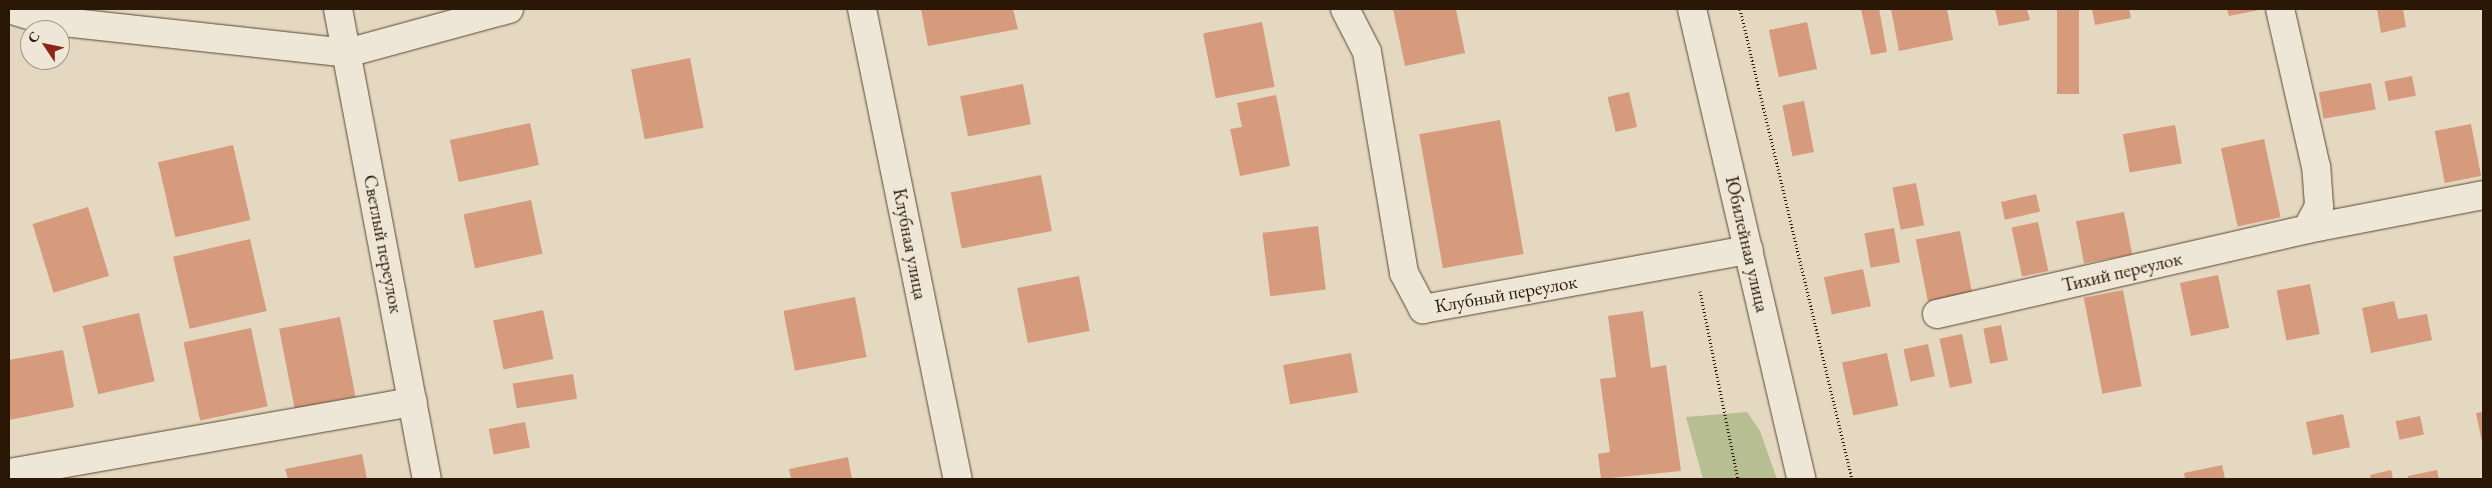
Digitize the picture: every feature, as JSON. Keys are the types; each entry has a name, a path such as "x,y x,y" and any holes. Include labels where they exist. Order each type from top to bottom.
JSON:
{"street":[{"path":"9,9 45,20 347,53 509,9"},
{"name":"Светлый переулок","path":"338,9 428,479"},
{"name":"Клубная улица","path":"862,9 958,479"},
{"name":"Клубный переулок","path":"1345,9 1367,52 1404,273 1423,309 1749,250"},
{"name":"Юбилейная улица","path":"1692,9 1801,479"},
{"path":"2280,9 2316,167 2319,206 2308,230"},
{"name":"Тихий переулок","path":"1937,314 2308,230 2483,195"},
{"path":"9,474 413,402"}],"path":[{"path":"1740,9 1852,479"},
{"path":"1694,261 1738,479"}],"green space":[{"path":"1747,412 1760,431 1777,479 1703,479 1686,417"}],"building":[{"path":"921,9 1013,9 1018,29 928,46"},
{"path":"1393,9 1456,9 1465,53 1405,66"},
{"path":"1861,9 1879,9 1887,52 1871,55"},
{"path":"1891,9 1947,9 1953,40 1899,51"},
{"path":"1995,9 2027,9 2030,20 1999,26"},
{"path":"2057,9 2079,9 2079,94 2057,94"},
{"path":"2092,9 2129,9 2131,18 2095,25"},
{"path":"2227,9 2259,9 2259,10 2229,16"},
{"path":"2377,9 2403,9 2406,27 2381,33"},
{"path":"1262,22 1275,87 1216,98 1203,33"},
{"path":"1807,22 1817,69 1779,77 1769,30"},
{"path":"690,58 704,128 645,139 631,69"},
{"path":"2412,76 2416,96 2388,101 2385,81"},
{"path":"2371,83 2376,110 2323,119 2319,92"},
{"path":"1023,84 1031,124 968,136 960,96"},
{"path":"1629,92 1637,127 1616,132 1608,97"},
{"path":"1276,95 1290,166 1240,176 1230,129 1242,127 1237,103"},
{"path":"1804,101 1814,152 1792,156 1782,105"},
{"path":"1500,120 1524,254 1443,268 1419,134"},
{"path":"530,123 539,165 459,182 450,140"},
{"path":"2471,124 2481,176 2445,183 2435,131"},
{"path":"2175,125 2182,163 2130,173 2123,134"},
{"path":"2264,139 2281,217 2238,226 2221,148"},
{"path":"233,145 250,220 175,237 158,162"},
{"path":"1041,175 1052,231 962,249 951,193"},
{"path":"1916,183 1924,225 1901,230 1892,188"},
{"path":"2036,194 2040,212 2005,220 2001,202"},
{"path":"531,200 542,254 475,268 464,214"},
{"path":"88,207 109,276 54,293 33,224"},
{"path":"2124,212 2132,254 2084,264 2076,221"},
{"path":"2038,222 2048,271 2022,277 2012,228"},
{"path":"1318,226 1326,290 1270,296 1262,233"},
{"path":"1894,228 1900,262 1871,268 1864,233"},
{"path":"1960,231 1972,293 1928,301 1916,240"},
{"path":"250,239 267,311 190,329 173,257"},
{"path":"1863,269 1871,306 1832,314 1824,277"},
{"path":"2218,275 2229,328 2191,336 2180,283"},
{"path":"1079,276 1090,331 1028,343 1017,288"},
{"path":"2310,284 2320,334 2286,341 2277,290"},
{"path":"2123,290 2142,386 2102,394 2084,298"},
{"path":"855,297 867,357 795,371 783,311"},
{"path":"2394,301 2398,319 2427,314 2432,340 2371,353 2362,308"},
{"path":"543,310 553,359 504,370 493,321"},
{"path":"1643,311 1651,368 1666,365 1681,471 1601,479 1598,454 1610,452 1600,379 1616,377 1608,316"},
{"path":"139,313 155,381 98,394 82,326"},
{"path":"340,317 355,397 295,408 279,329"},
{"path":"2001,325 2008,360 1990,364 1983,328"},
{"path":"251,328 268,406 200,421 184,342"},
{"path":"1962,334 1972,383 1950,388 1940,339"},
{"path":"1928,344 1935,376 1910,381 1904,349"},
{"path":"63,350 74,407 9,420 9,360"},
{"path":"1351,353 1358,392 1290,404 1283,365"},
{"path":"1887,353 1898,406 1853,415 1842,363"},
{"path":"573,374 577,399 517,408 513,384"},
{"path":"2483,412 2483,442 2482,442 2476,413"},
{"path":"2343,414 2350,447 2313,455 2306,422"},
{"path":"2420,416 2424,435 2399,440 2396,421"},
{"path":"525,422 530,448 494,455 489,429"},
{"path":"362,454 367,479 288,479 285,469"},
{"path":"848,457 852,479 791,479 789,469"},
{"path":"2222,465 2225,479 2185,479 2184,473"},
{"path":"2391,470 2393,479 2371,479 2370,475"},
{"path":"2437,470 2439,479 2408,479 2408,476"}]}
